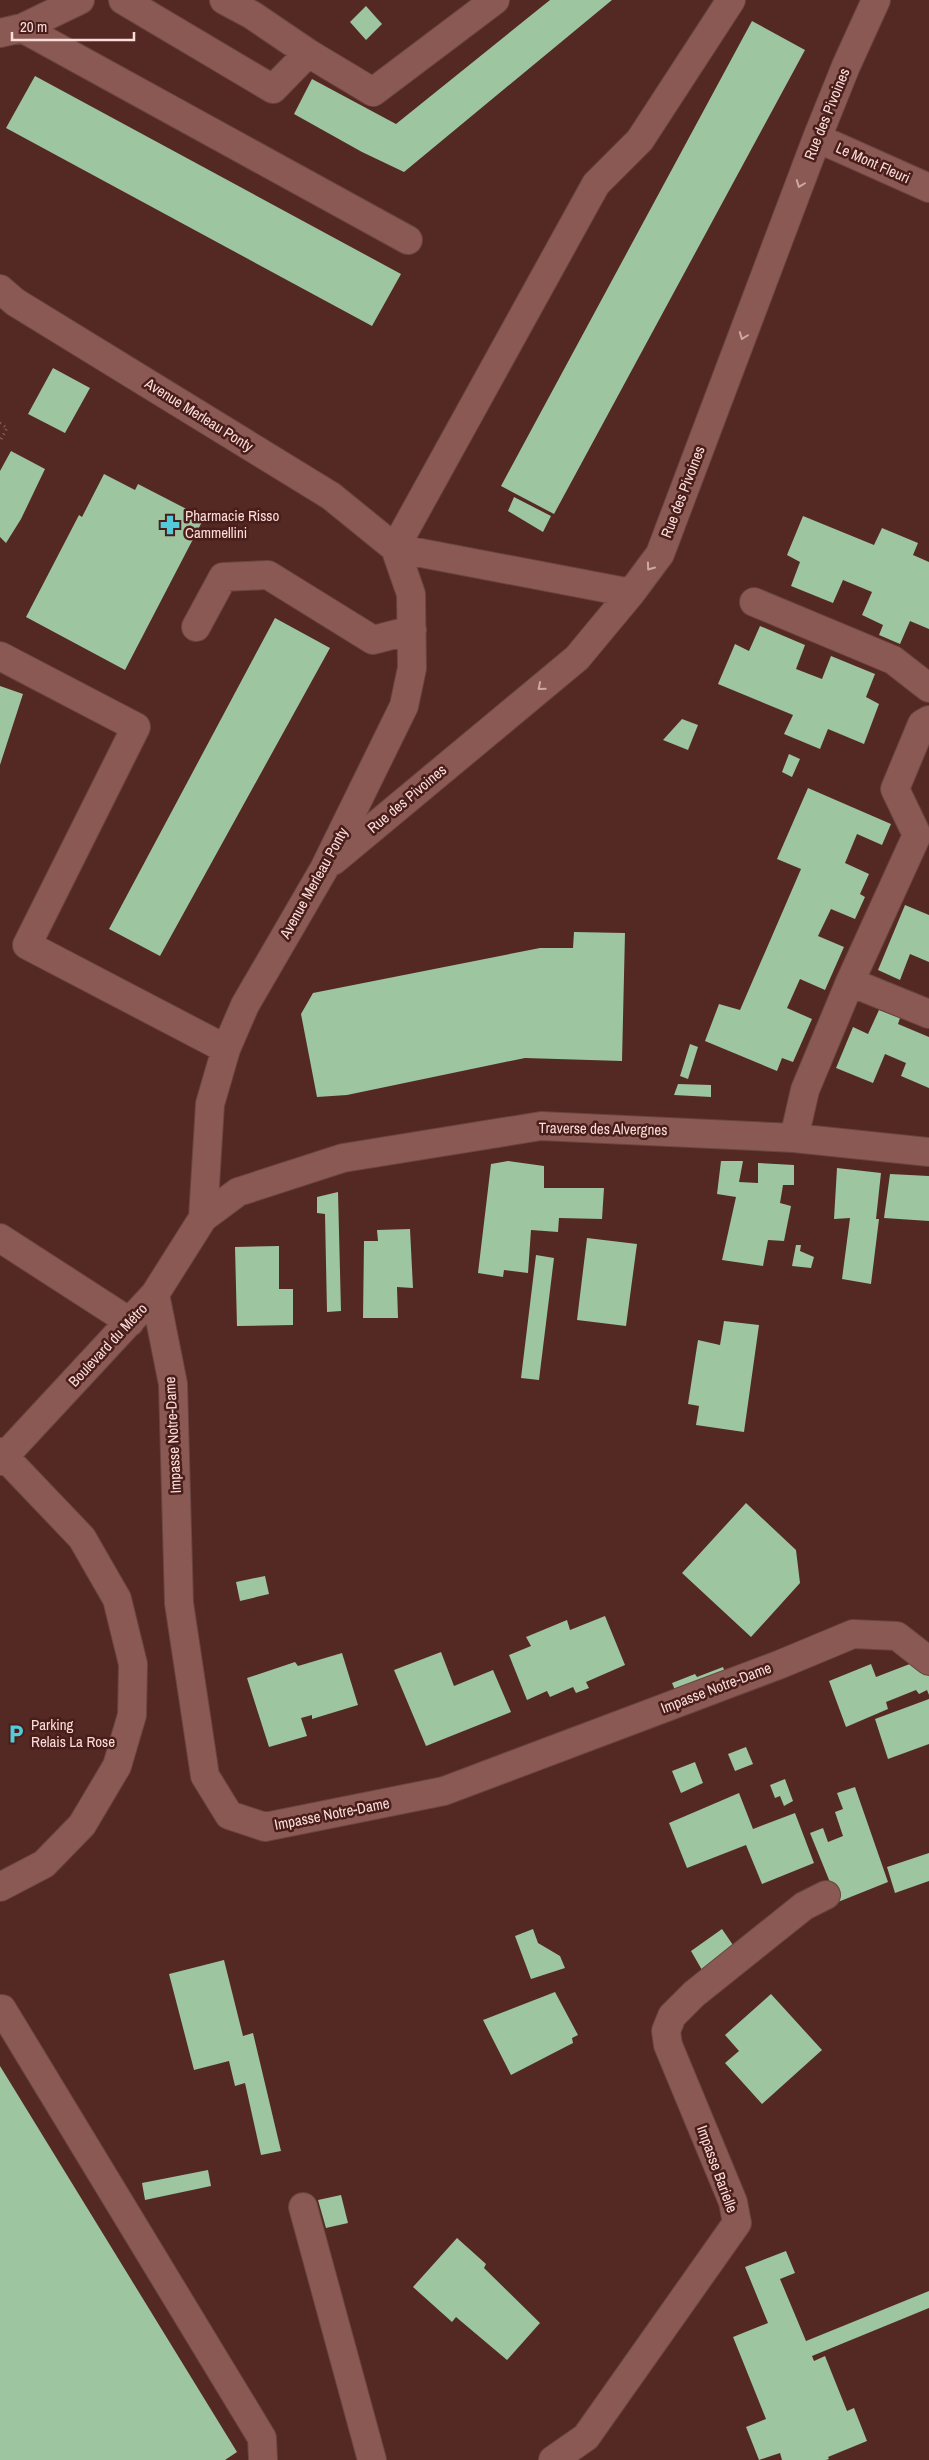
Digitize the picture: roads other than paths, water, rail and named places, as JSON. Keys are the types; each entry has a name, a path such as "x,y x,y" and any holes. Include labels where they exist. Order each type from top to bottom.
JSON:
{"street":[{"path":"11,30 80,0"},
{"path":"123,0 273,89 308,53"},
{"path":"224,0 252,15 308,53 373,92 494,0"},
{"path":"395,548 596,184 640,140 731,0"},
{"name":"Rue des Pivoines","path":"324,869 577,658 631,593 660,554 817,138 846,66 876,0"},
{"path":"11,30 408,240"},
{"name":"Le Mont Fleuri","path":"817,138 929,188"},
{"name":"Avenue Merleau Ponty","path":"0,289 15,302 330,496 395,548 631,593"},
{"name":"Avenue Merleau Ponty","path":"203,1218 210,1104 226,1049 245,1005 324,869 404,706 412,668 410,594 395,548"},
{"path":"196,627 223,576 268,575 373,640 412,630"},
{"path":"754,602 893,660 929,688"},
{"path":"0,656 136,727 27,945 226,1049"},
{"path":"794,1138 804,1090 850,982 917,835 895,789 922,724 929,720"},
{"path":"850,982 929,1014"},
{"name":"Traverse des Alvergnes","path":"203,1218 238,1192 343,1158 541,1126 794,1138 929,1152"},
{"name":"Boulevard du Métro","path":"2,1456 155,1294 203,1218"},
{"path":"0,1238 130,1322"},
{"name":"Impasse Notre-Dame","path":"155,1294 173,1384 179,1603 206,1776 229,1816 265,1827 444,1791 781,1664 853,1634 897,1636 929,1661"},
{"path":"0,1887 44,1864 82,1825 117,1766 132,1715 133,1664 117,1599 82,1538 2,1456"},
{"name":"Impasse Barielle","path":"553,2460 586,2437 737,2223 733,2202 668,2045 666,2031 672,2016 694,1994 796,1912 826,1895"},
{"path":"0,2009 2,2009 262,2438 263,2460"},
{"path":"303,2207 372,2460"}],"place":[{"name":"Pharmacie Risso Cammellini","path":"170,525"},
{"name":"Parking Relais La Rose","path":"16,1734"}]}
